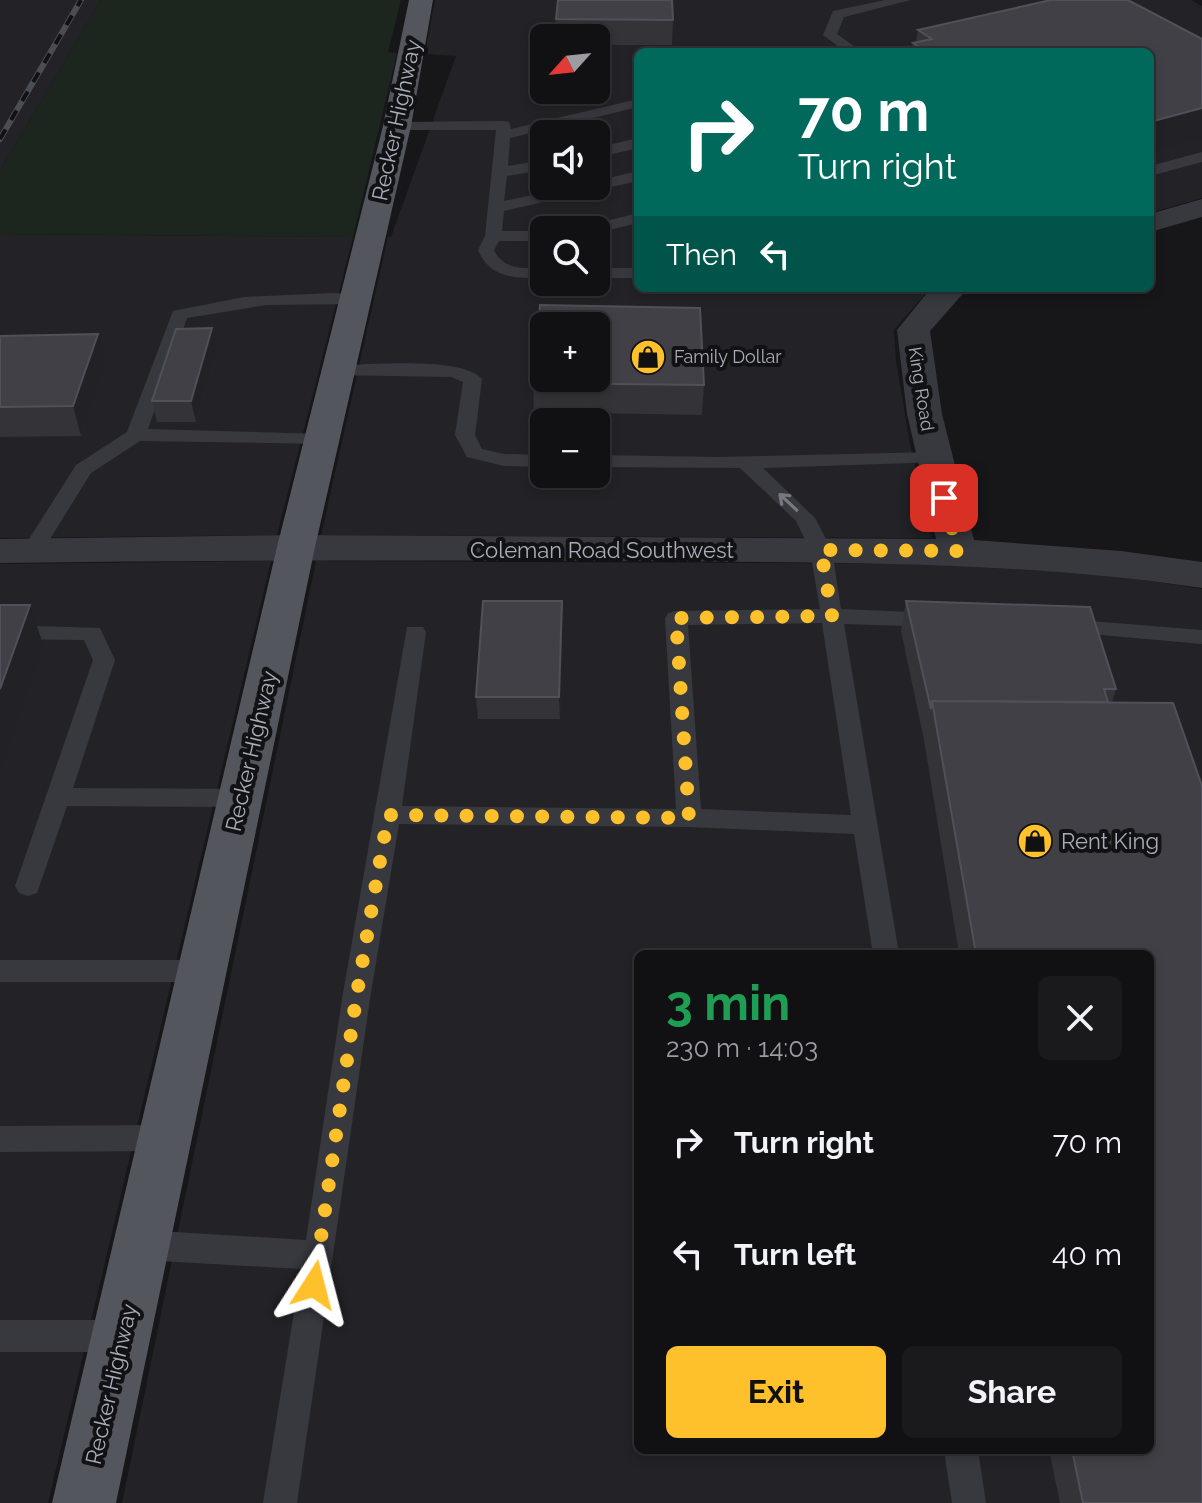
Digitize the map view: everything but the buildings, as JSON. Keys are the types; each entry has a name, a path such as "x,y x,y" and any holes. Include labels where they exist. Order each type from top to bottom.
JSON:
{"main road":[{"name":"Recker Highway","path":"84,1503 296,547 397,126 421,0"}],"street":[{"path":"1154,222 1202,208"},
{"name":"King Road","path":"948,292 913,330 915,360 934,458 958,551"},
{"name":"Coleman Road Southwest","path":"17,551 296,547 958,551 1121,563 1202,575"}],"lane":[{"path":"848,48 830,35 838,14 904,0"},
{"path":"503,135 634,104"},
{"path":"397,126 504,125 493,236 486,250 495,267 505,272 530,273"},
{"path":"610,150 634,144"},
{"path":"1154,170 1202,157"},
{"path":"500,172 530,167"},
{"path":"610,183 634,177"},
{"path":"496,208 532,200"},
{"path":"610,225 634,219"},
{"path":"493,236 530,236"},
{"path":"610,236 634,236"},
{"path":"610,273 634,273"},
{"path":"136,435 179,315 209,305 264,298 356,299"},
{"path":"339,371 453,371 473,379 465,435 474,453 504,460 530,461"},
{"path":"17,551 83,469 136,435 322,440"},
{"path":"610,461 934,458"},
{"path":"745,462 805,518 821,550 885,950"},
{"path":"689,818 676,618 832,616 956,620"},
{"path":"1045,625 1202,637"},
{"path":"0,632 92,633 104,660 28,886"},
{"path":"280,1503 415,632"},
{"path":"58,797 241,798"},
{"path":"388,815 689,818 867,825"},
{"path":"0,971 203,971"},
{"path":"0,1139 165,1138"},
{"path":"142,1245 319,1255"},
{"path":"0,1336 121,1336"},
{"path":"962,1454 969,1503"}],"shaded area":[{"path":"0,0 101,0 0,170"},
{"path":"101,0 401,0 388,52 397,53 353,237 0,234 0,170"},
{"path":"435,0 1191,0 1202,6 1202,198 1154,212 1154,48 634,48 634,292 927,292 894,330 910,444 932,538 321,535 388,237 391,237 456,56 425,54"},
{"path":"0,234 353,237 277,535 0,538"},
{"path":"271,561 48,1503 0,1503 0,564"},
{"path":"316,561 958,564 1119,576 1202,589 1202,1503 122,1503"}],"railway":[{"path":"0,139 81,0"}],"place":[{"name":"Family Dollar","path":"648,357"},
{"name":"Rent King","path":"1035,841"}],"route":[{"path":"314,1285 356,999 388,815 689,818 676,618 832,616 821,550 958,551 944,498"}]}
